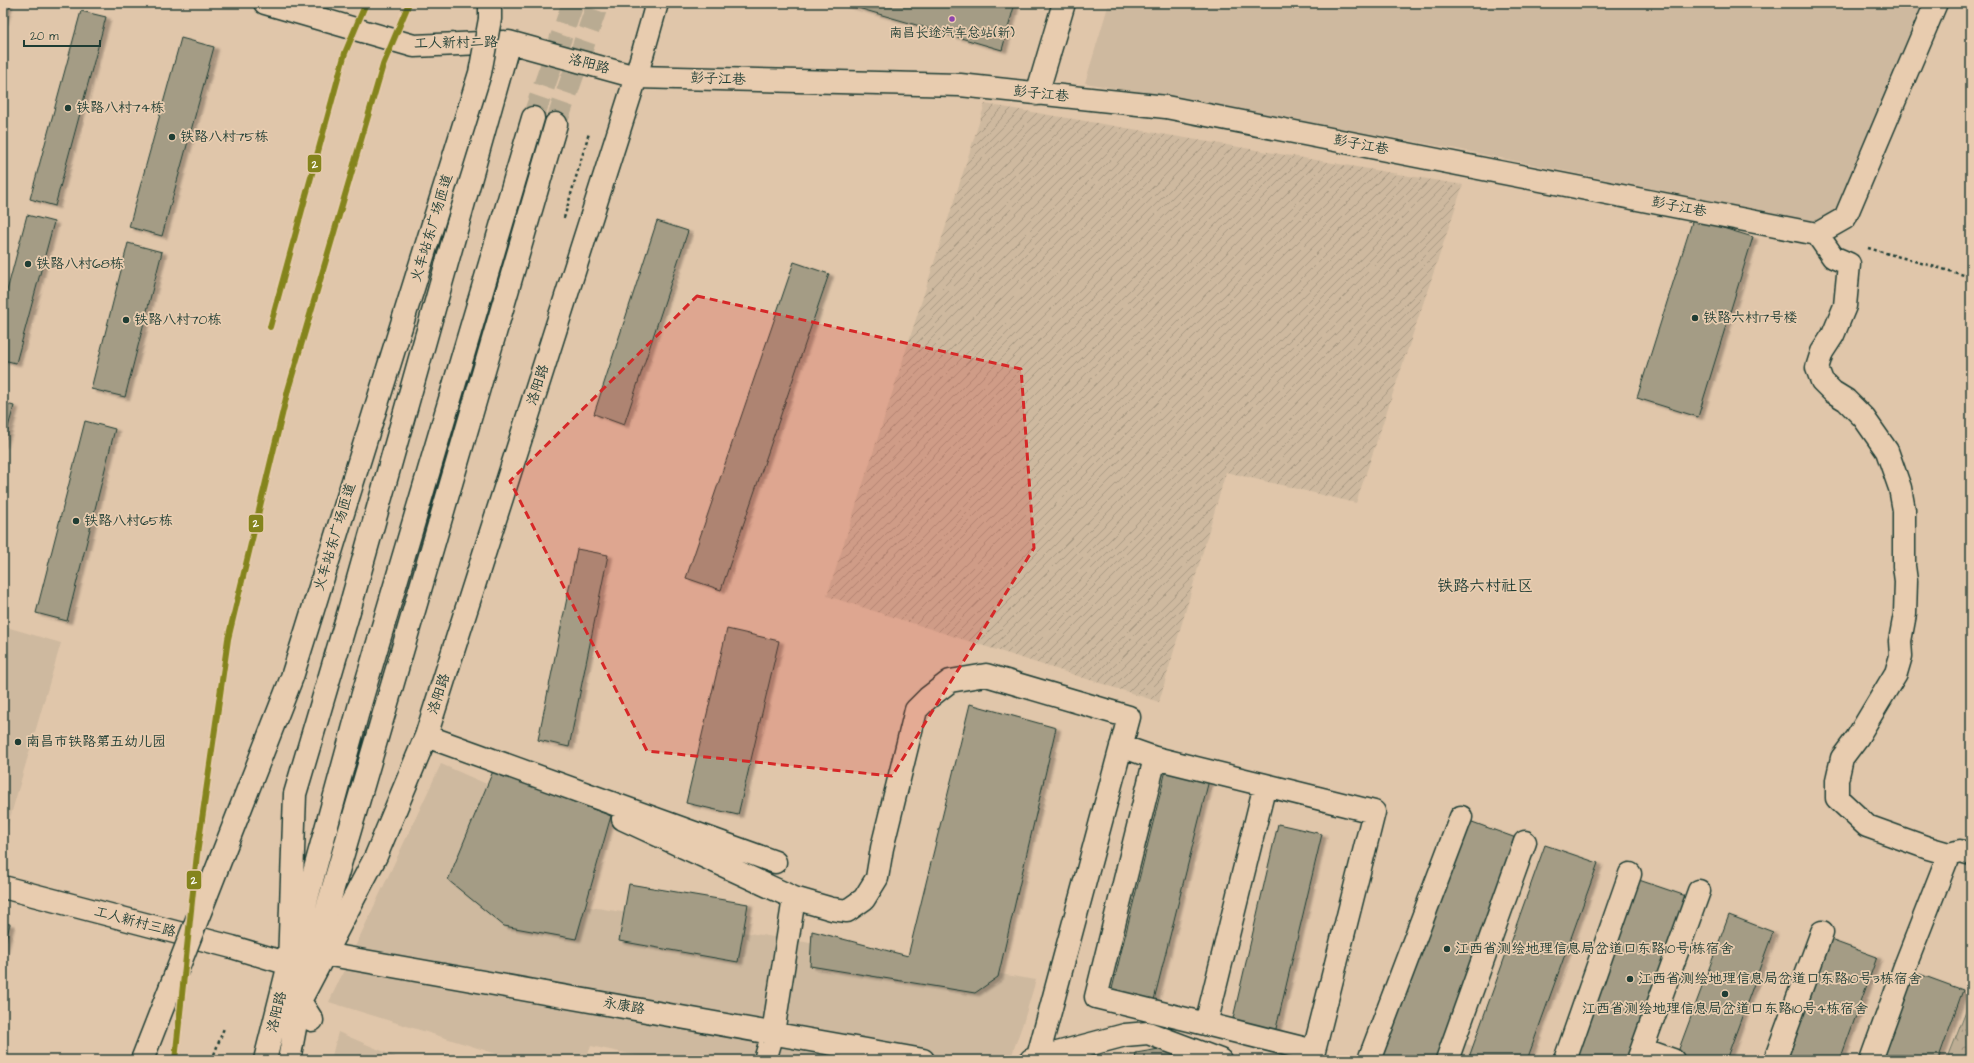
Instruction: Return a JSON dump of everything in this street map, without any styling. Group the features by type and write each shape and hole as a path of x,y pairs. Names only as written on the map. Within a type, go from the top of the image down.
{"main road":[{"name":"工人新村二路","path":"265,3 303,8 414,46 509,42"},
{"name":"火车站东广场匝道","path":"142,1060 292,677 480,73 490,19 490,3"},
{"path":"636,76 657,3"},
{"path":"1036,94 1064,3"},
{"path":"1936,3 1845,218 1817,234 1833,257 1849,264 1845,306 1833,335 1822,352 1817,368 1822,381 1833,392 1846,400 1864,418 1879,437 1887,451 1900,488 1904,510 1904,566 1906,581 1905,614 1900,641 1901,656 1896,673 1857,738 1842,758 1837,780 1837,798 1867,826 1949,854 1960,850 1971,854"},
{"name":"洛阳路","path":"289,964 295,794 350,610 509,42 636,76 426,736 376,856 300,1002"},
{"name":"彭子江巷","path":"636,76 960,85 1166,108 1817,234"},
{"name":"洛阳路","path":"265,1060 289,964 360,704 533,118"},
{"name":"洛阳路","path":"289,1060 300,1002 556,124"},
{"path":"624,819 794,898 832,910 847,912 864,899 877,878 882,848 916,710 928,698 950,681 986,675 1129,717 1035,1059"},
{"path":"426,736 775,862"},
{"path":"1121,746 1155,758 1374,812 1314,1051 1096,997 1155,758"},
{"path":"1206,1024 1265,785"},
{"path":"1369,1060 1461,817"},
{"path":"1447,1060 1526,842"},
{"path":"1871,1060 1905,966 1949,854"},
{"path":"1565,1060 1630,874"},
{"name":"工人新村三路","path":"3,887 232,947 289,964"},
{"path":"1673,1060 1640,1055 1699,891"},
{"path":"765,1060 773,1033 794,898"},
{"path":"1775,1060 1822,932"},
{"name":"永康路","path":"325,954 923,1060"},
{"path":"300,1002 312,1020"},
{"path":"1035,1059 1125,1035 1148,1033 1220,1060"}],"path":[{"path":"1863,247 1971,277"},
{"path":"212,1060 224,1028"}],"highlighted area":[{"path":"697,296 1021,369 1034,548 892,776 647,751 510,481"}],"shaded area":[{"path":"1109,3 1930,3 1831,225 1456,149 1085,83"},
{"path":"985,104 1463,185 1356,503 1226,472 1159,702 827,596"},
{"name":"南昌市铁路第五幼儿园","path":"3,626 61,643 3,842"},
{"path":"441,764 521,799 488,890 1036,980 1010,1060 657,1060 591,1046 586,1060 517,1060 329,1002"},
{"path":"338,1032 403,1060 331,1060"},
{"path":"1456,1040 1511,1060 1449,1060"}],"green space":[{"path":"1971,999 1971,1060 1947,1060"}],"building":[{"path":"3,3 8,3 3,22"},
{"name":"南昌长途汽车总站(新)","path":"841,3 1015,3 1002,50"},
{"name":"铁路八村74栋","path":"81,11 106,17 55,206 30,199"},
{"name":"铁路八村75栋","path":"181,38 214,47 162,236 129,227"},
{"name":"铁路八村68栋","path":"27,215 54,222 16,363 3,360 3,306"},
{"name":"铁路六村17号楼","path":"1693,219 1753,237 1698,417 1637,398"},
{"path":"657,221 688,231 624,425 594,414"},
{"name":"铁路八村70栋","path":"128,243 162,252 125,397 91,389"},
{"path":"794,262 829,274 721,590 686,578"},
{"path":"3,403 14,406 3,445"},
{"name":"铁路八村65栋","path":"85,421 115,429 67,621 36,613"},
{"path":"577,549 608,555 569,747 538,740"},
{"path":"727,629 779,641 738,815 686,803"},
{"path":"970,704 1056,728 998,977 975,993 810,966 812,931 908,956"},
{"path":"1167,766 1210,776 1152,1008 1110,997"},
{"path":"493,771 611,816 576,939 504,926 448,880"},
{"name":"江西省测绘地理信息局岔道口东路10号1栋宿舍","path":"1464,819 1516,838 1437,1060 1378,1060"},
{"path":"1278,824 1322,834 1274,1037 1231,1027"},
{"path":"1545,845 1598,863 1527,1060 1468,1060"},
{"name":"江西省测绘地理信息局岔道口东路10号3栋宿舍","path":"1636,879 1689,897 1631,1060 1572,1060"},
{"path":"629,884 748,904 738,962 619,941"},
{"name":"江西省测绘地理信息局岔道口东路10号4栋宿舍","path":"1729,915 1773,932 1726,1060 1684,1060 1676,1057"},
{"path":"3,923 10,924 3,951"},
{"path":"1825,938 1877,957 1840,1060 1781,1060"},
{"path":"1911,971 1963,990 1938,1060 1879,1060"},
{"path":"1168,1045 1205,1060 1135,1060 1136,1053 1159,1049"}],"tunnel":[{"path":"533,118 573,3"},
{"path":"556,124 598,3"}],"transit line":[{"name":"2","path":"270,327 345,53 366,3"},
{"name":"2","path":"175,1060 197,854 228,639 288,390 383,65 409,3"}],"place":[{"name":"南昌长途汽车总站(新)","path":"952,19"},
{"name":"铁路八村74栋","path":"68,108"},
{"name":"铁路八村75栋","path":"172,137"},
{"name":"铁路八村68栋","path":"28,264"},
{"name":"铁路六村17号楼","path":"1695,318"},
{"name":"铁路八村70栋","path":"126,320"},
{"name":"铁路八村65栋","path":"76,521"},
{"name":"南昌市铁路第五幼儿园","path":"18,742"},
{"name":"江西省测绘地理信息局岔道口东路10号1栋宿舍","path":"1447,949"},
{"name":"江西省测绘地理信息局岔道口东路10号3栋宿舍","path":"1630,979"},
{"name":"江西省测绘地理信息局岔道口东路10号4栋宿舍","path":"1725,994"}],"district":[{"name":"铁路六村社区","path":"1485,586"}]}
